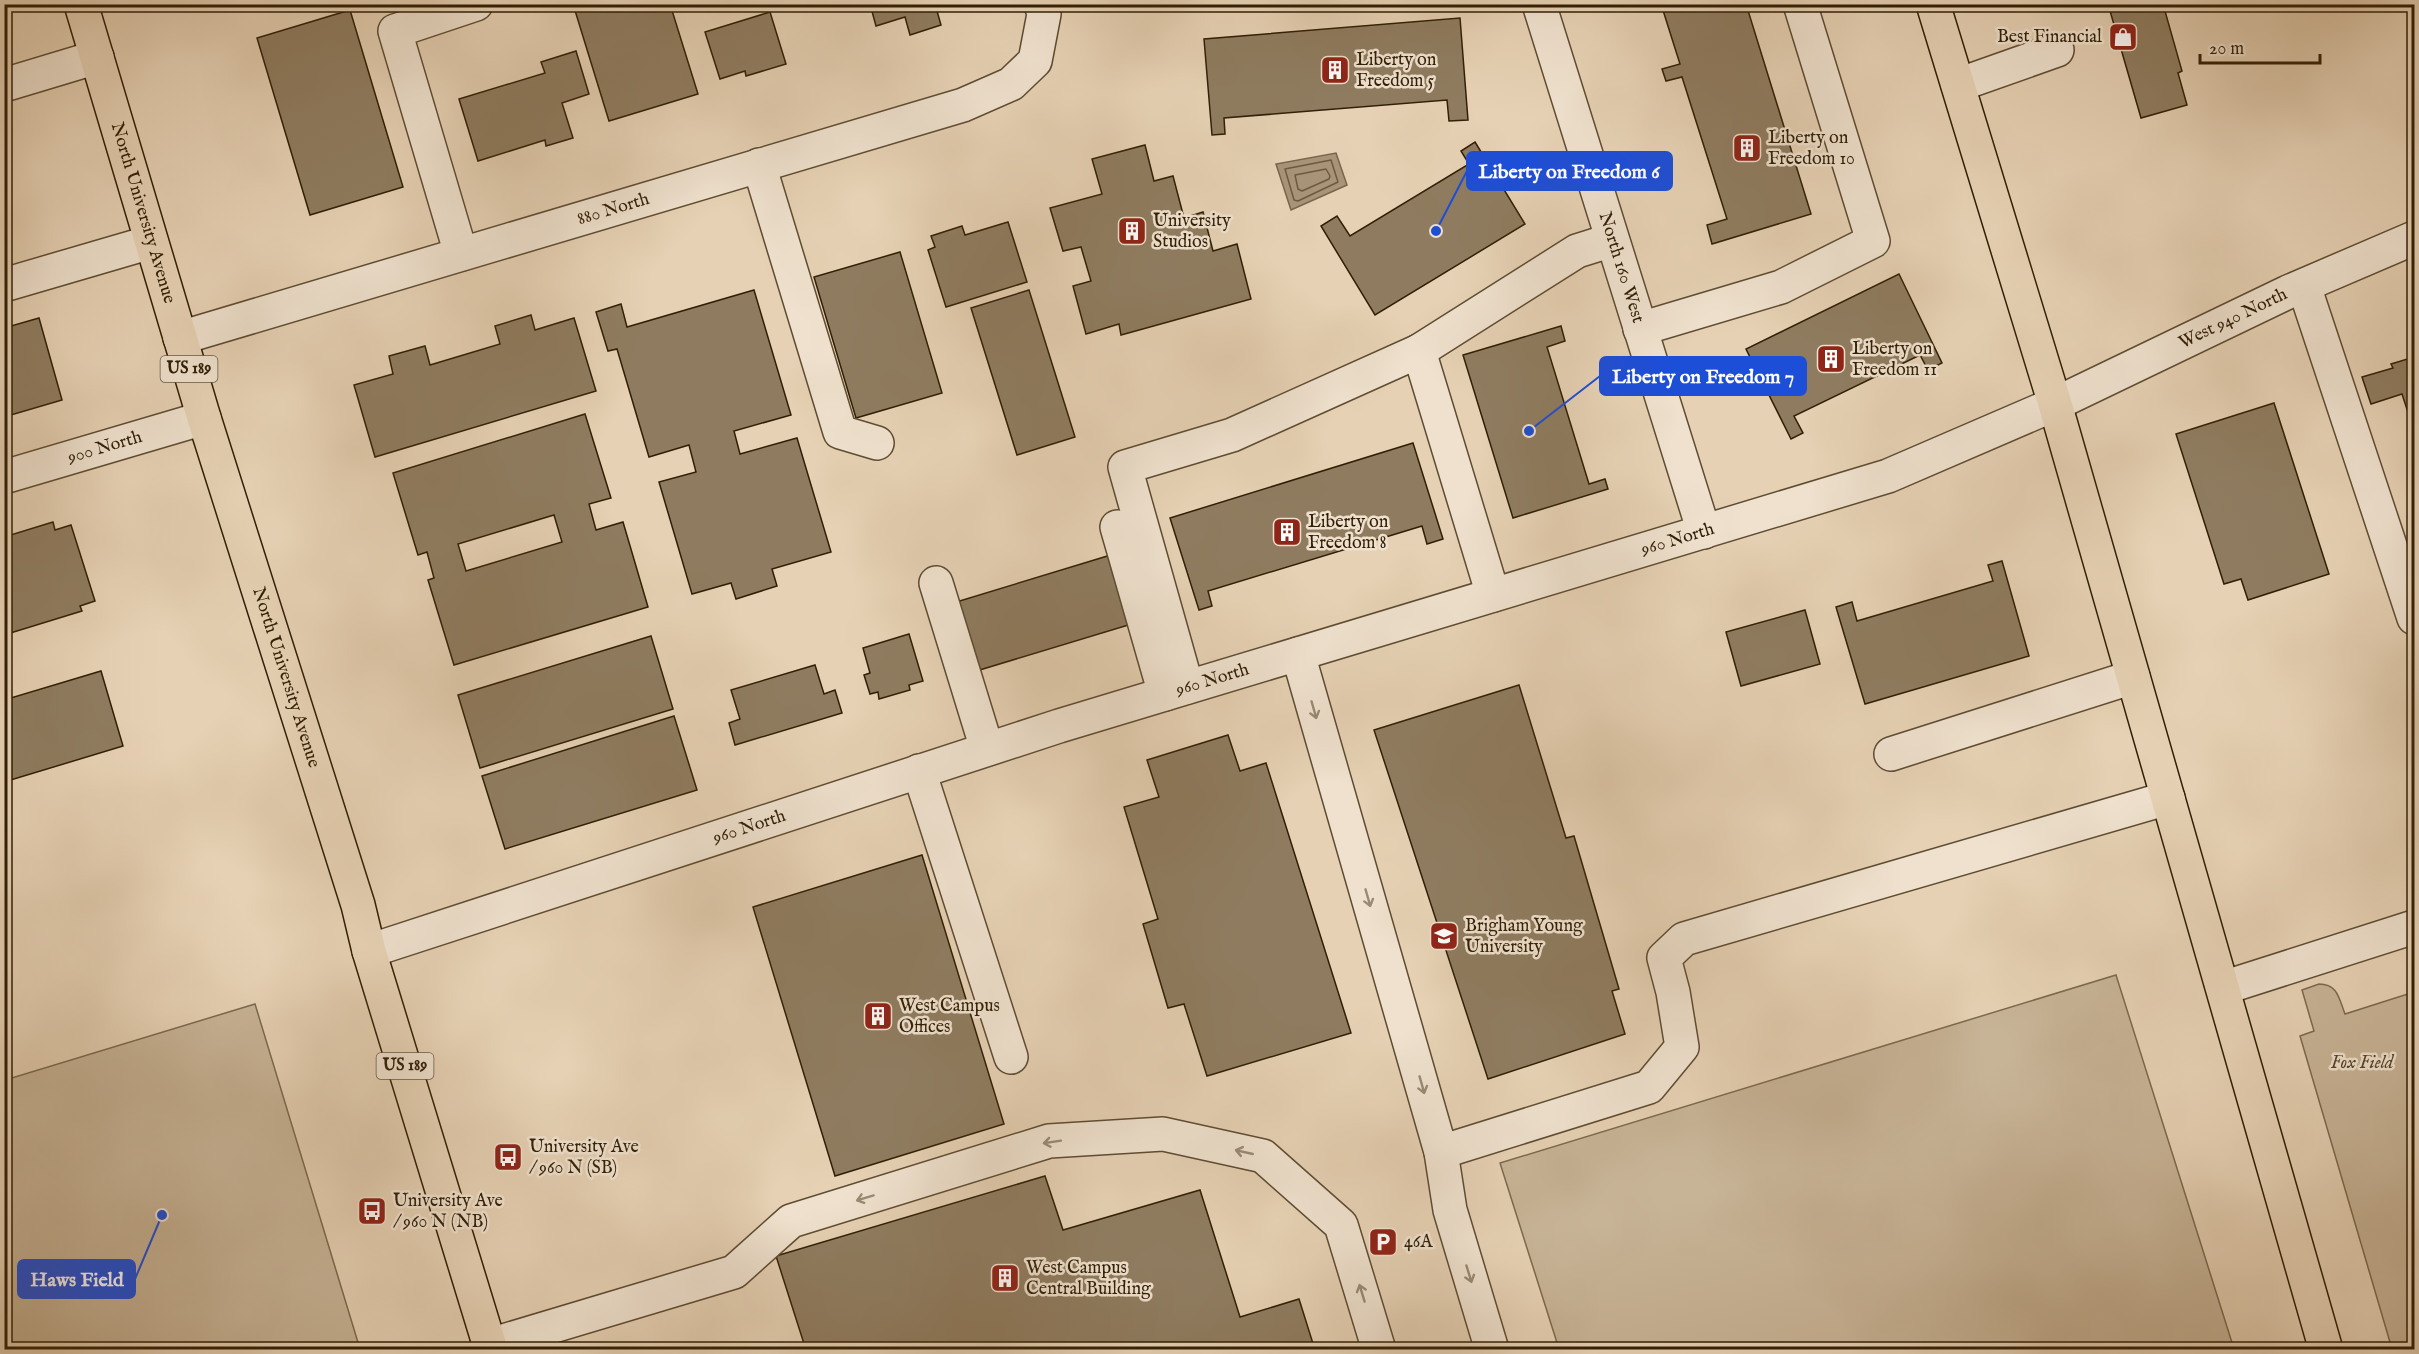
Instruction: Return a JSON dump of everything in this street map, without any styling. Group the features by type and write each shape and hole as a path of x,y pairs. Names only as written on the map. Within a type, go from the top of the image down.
{"main road":[{"name":"North University Avenue","path":"81,4 204,418 358,905 369,951 490,1347"},
{"path":"1933,4 2055,404 2326,1350"}],"street":[{"path":"461,254 395,30 476,4"},
{"name":"880 North","path":"180,338 963,105 1011,84 1035,61 1044,14 1041,4"},
{"name":"North 160 West","path":"1539,4 1704,532"},
{"path":"1640,328 1781,287 1873,241 1800,4"},
{"path":"1958,85 2057,50"},
{"path":"4,84 97,57"},
{"path":"759,165 840,432 877,443"},
{"name":"West 940 North","path":"2055,404 2304,286 2415,238"},
{"path":"1176,690 1125,467 1232,435 1419,351 1577,251 1612,240"},
{"path":"4,285 151,242"},
{"path":"2304,286 2415,618"},
{"path":"1419,351 1493,595"},
{"name":"960 North","path":"369,951 987,749 1887,477 2055,404"},
{"name":"900 North","path":"4,477 204,418"},
{"path":"1117,527 1176,690"},
{"path":"936,583 987,749"},
{"path":"1298,654 1441,1152 1450,1209 1492,1350"},
{"path":"1891,754 2133,676"},
{"path":"920,771 1011,1057"},
{"path":"1441,1152 1649,1087 1682,1047 1664,958 1684,939 2168,798"},
{"path":"2223,988 2415,927"},
{"path":"490,1347 734,1272 791,1221 1049,1141 1163,1134 1263,1156 1341,1225 1379,1350"}],"green space":[{"path":"2116,975 2234,1349 1559,1349 1500,1163"},
{"name":"Fox Field","path":"2319,984 2334,990 2345,1014 2414,992 2414,1349 2392,1349 2300,1036 2314,1031 2302,990"},
{"path":"255,1004 360,1349 5,1349 5,1080"}],"water":[{"path":"1336,153 1347,185 1291,210 1276,164"}],"building":[{"path":"573,4 670,4 698,94 609,121"},
{"path":"870,4 935,4 941,25 910,35 905,17 876,26"},
{"name":"Liberty on Freedom 10","path":"1661,4 1746,4 1811,214 1712,244 1707,225 1727,219 1682,77 1666,81 1662,69 1680,64"},
{"path":"2108,4 2163,4 2182,71 2178,73 2187,105 2141,118"},
{"path":"350,10 403,187 310,215 257,38"},
{"path":"770,12 786,64 746,76 745,71 720,79 705,32"},
{"name":"Liberty on Freedom 5","path":"1460,18 1468,120 1449,121 1447,100 1224,118 1225,134 1212,135 1204,39"},
{"path":"576,51 589,94 562,103 573,138 546,146 545,140 478,161 459,99 545,73 541,62"},
{"path":"1475,142 1525,224 1375,315 1321,226 1337,216 1350,236 1469,164 1461,151"},
{"name":"University Studios","path":"1145,145 1154,181 1173,176 1184,218 1203,212 1213,251 1237,244 1251,299 1121,335 1119,324 1086,334 1073,286 1091,281 1081,247 1063,251 1050,208 1102,194 1092,159"},
{"path":"1008,222 1027,282 946,307 928,250 935,247 931,236 962,226 965,235"},
{"path":"900,252 942,393 856,418 814,277"},
{"name":"Liberty on Freedom 11","path":"1899,274 1942,363 1928,370 1920,355 1794,416 1803,433 1791,439 1746,349"},
{"path":"754,290 791,415 734,431 740,454 797,438 831,552 772,569 777,586 736,599 731,583 692,594 659,482 696,472 689,445 649,457 617,349 608,351 596,312 621,304 627,327"},
{"path":"1029,290 1075,437 1017,455 971,308"},
{"path":"531,315 535,330 574,318 596,391 375,457 354,385 393,374 389,356 425,346 430,365 500,344 495,326"},
{"path":"39,318 62,400 4,417 4,328"},
{"path":"1561,326 1565,341 1547,347 1589,484 1605,479 1608,489 1513,518 1463,355"},
{"path":"2414,357 2414,431 2402,394 2371,404 2362,377 2393,368 2391,364"},
{"path":"2274,403 2329,574 2248,600 2241,579 2224,584 2176,434"},
{"path":"585,414 611,498 589,504 596,530 623,522 648,607 454,665 428,580 434,578 427,552 418,555 393,473","holes":["554,515 562,542 466,571 458,544"]},
{"name":"Liberty on Freedom 8","path":"1413,443 1443,539 1427,544 1422,526 1208,591 1212,606 1199,610 1170,518"},
{"path":"53,522 55,530 71,525 95,601 80,606 82,611 4,635 4,537"},
{"path":"1114,554 1135,623 973,672 953,603"},
{"path":"2002,561 2029,656 1865,704 1836,607 1852,602 1857,621 1993,581 1988,565"},
{"path":"1805,610 1820,664 1741,686 1726,632"},
{"path":"909,634 923,681 909,685 910,690 879,699 878,692 870,694 864,675 870,673 863,648"},
{"path":"651,636 673,709 480,768 458,695"},
{"path":"815,665 824,694 835,690 842,713 735,745 729,723 740,719 731,690"},
{"path":"101,671 123,746 4,782 4,700"},
{"path":"1519,685 1566,838 1574,836 1619,989 1612,991 1625,1034 1488,1079 1374,730"},
{"path":"674,716 697,790 505,849 482,776"},
{"path":"1228,735 1240,771 1266,763 1351,1033 1207,1076 1184,1004 1168,1008 1143,924 1158,919 1124,807 1159,797 1147,760"},
{"name":"West Campus Offices","path":"922,855 1004,1124 835,1176 753,907"},
{"name":"West Campus Central Building","path":"1045,1176 1063,1230 1200,1190 1240,1317 1299,1299 1315,1350 806,1350 776,1256"}],"place":[{"name":"Best Financial","path":"2123,37"},
{"name":"Liberty on Freedom 5","path":"1335,70"},
{"name":"Liberty on Freedom 10","path":"1747,148"},
{"name":"University Studios","path":"1132,231"},
{"name":"Liberty on Freedom 6","path":"1436,231"},
{"name":"Liberty on Freedom 11","path":"1831,359"},
{"name":"Liberty on Freedom 7","path":"1529,431"},
{"name":"Liberty on Freedom 8","path":"1287,532"},
{"name":"Brigham Young University","path":"1444,936"},
{"name":"West Campus Offices","path":"878,1016"},
{"name":"University Ave / 960 N (SB)","path":"508,1157"},
{"name":"University Ave / 960 N (NB)","path":"372,1211"},
{"name":"Haws Field","path":"162,1215"},
{"name":"46A","path":"1383,1242"},
{"name":"West Campus Central Building","path":"1005,1278"}]}
